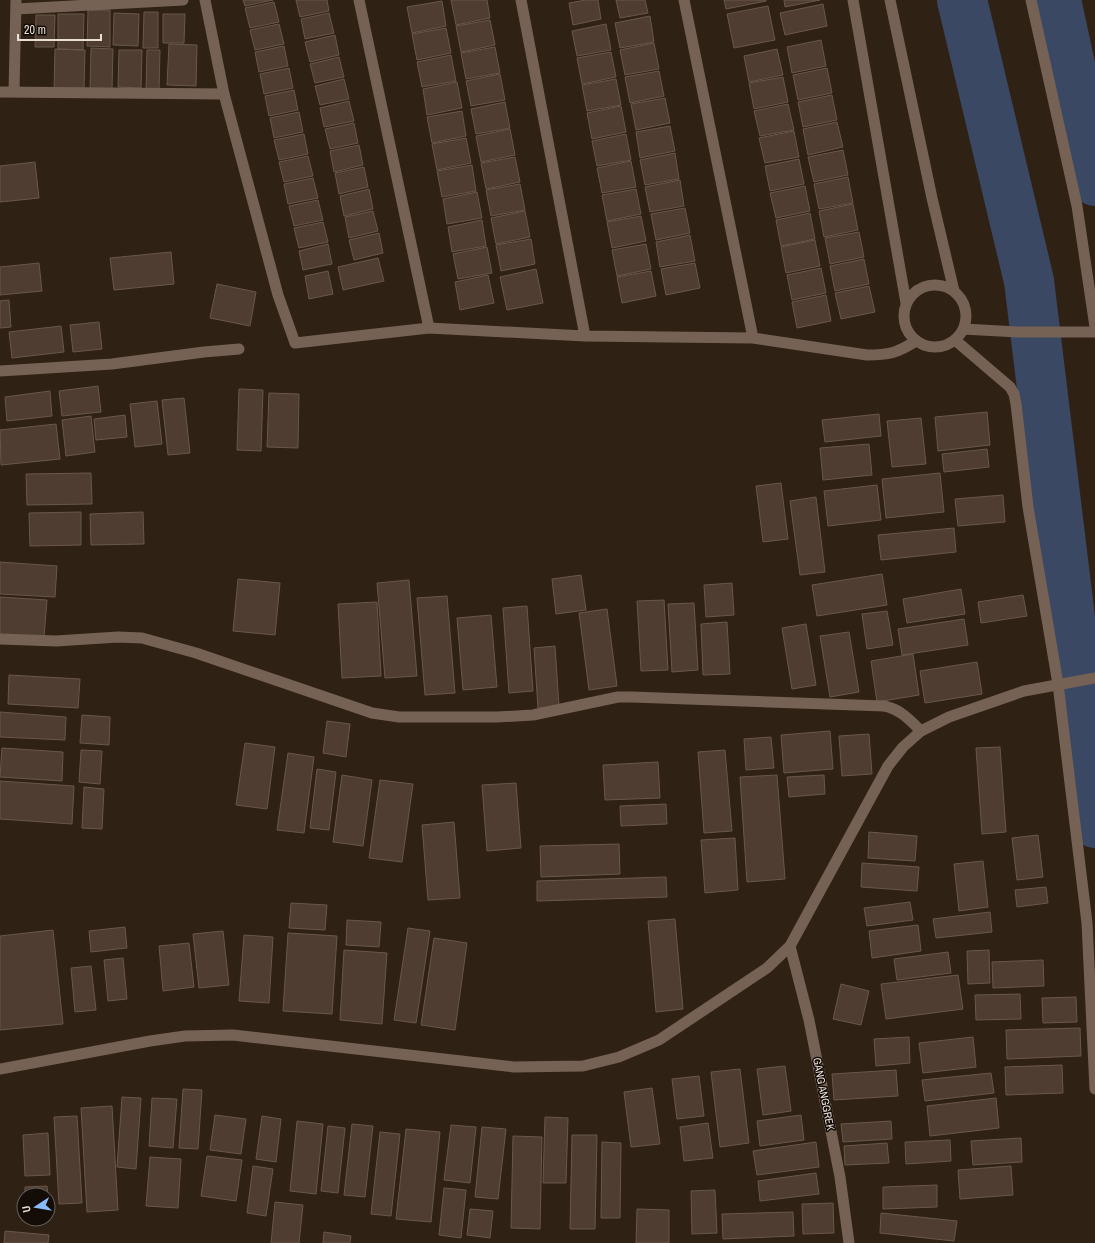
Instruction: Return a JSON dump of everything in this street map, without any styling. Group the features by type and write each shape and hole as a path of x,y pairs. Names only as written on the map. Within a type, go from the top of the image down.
{"street":[{"path":"14,92 16,4 183,0"},
{"path":"205,0 224,94 278,295 295,343 428,328 585,336 753,338 867,355 884,355 892,353 899,351 916,341"},
{"path":"359,0 428,328"},
{"path":"521,0 585,336"},
{"path":"684,0 753,338"},
{"path":"853,0 906,304"},
{"path":"890,0 933,205 954,292"},
{"path":"1031,0 1077,206 1095,327"},
{"path":"0,92 224,94"},
{"path":"936,285 945,287 954,292 961,299 965,308 966,319 963,329 955,340 946,346 936,348 925,346 916,341 909,334 904,324 906,304 911,296 918,290 927,286 936,285"},
{"path":"963,329 1018,332 1095,332"},
{"path":"955,340 1010,387 1014,394 1016,404 1028,507 1058,684 1087,923 1095,1089"},
{"path":"0,371 112,364 238,349"},
{"path":"0,639 56,642 118,637 142,638 196,653 372,713 399,717 496,717 533,714 618,697 632,697 884,706 893,708 900,712 921,731"},
{"path":"0,1069 150,1041 185,1036 233,1035 514,1067 584,1066 619,1057 659,1040 767,968 790,946 888,766 903,746 921,731 949,718 1024,691 1095,678"},
{"name":"GANG ANGGREK","path":"790,946 809,1020 840,1177 849,1243"}],"building":[{"path":"243,0 273,0 245,6"},
{"path":"296,0 327,0 329,11 300,17"},
{"path":"451,0 487,0 490,18 456,25"},
{"path":"586,0 598,0 601,19 573,25 569,3"},
{"path":"616,0 645,0 648,13 620,18"},
{"path":"724,0 766,0 766,1 726,9"},
{"path":"784,0 820,0 785,7"},
{"path":"442,1 446,26 412,33 407,7"},
{"path":"274,2 279,22 250,28 245,8"},
{"path":"823,4 827,26 785,35 780,13"},
{"path":"768,6 775,40 734,48 727,14"},
{"path":"88,10 110,10 110,47 87,46"},
{"path":"144,12 158,12 158,48 143,48"},
{"path":"114,13 139,14 138,46 113,45"},
{"path":"329,13 334,33 305,39 301,19"},
{"path":"58,14 84,14 83,50 58,49"},
{"path":"163,14 185,14 184,43 163,43"},
{"path":"36,15 55,15 54,47 35,47"},
{"path":"650,16 654,42 620,48 615,23"},
{"path":"490,20 495,45 461,52 456,26"},
{"path":"279,24 284,44 255,50 250,30"},
{"path":"606,24 611,50 577,56 572,31"},
{"path":"446,28 451,53 417,60 412,34"},
{"path":"335,35 339,55 310,62 305,42"},
{"path":"821,40 826,66 792,73 787,47"},
{"path":"654,43 659,69 625,75 620,50"},
{"path":"169,44 197,45 196,86 167,85"},
{"path":"284,46 288,66 259,72 255,52"},
{"path":"495,47 500,73 466,79 461,53"},
{"path":"91,48 113,49 112,89 90,89"},
{"path":"55,49 85,50 84,90 54,90"},
{"path":"777,49 783,75 749,82 744,56"},
{"path":"119,50 142,50 141,88 118,87"},
{"path":"147,50 160,50 159,90 146,89"},
{"path":"611,52 616,77 582,84 577,58"},
{"path":"451,55 456,81 422,87 417,62"},
{"path":"339,57 344,77 315,83 310,64"},
{"path":"289,68 293,88 264,94 260,74"},
{"path":"827,68 832,93 798,100 793,75"},
{"path":"659,71 664,96 630,103 625,77"},
{"path":"500,74 505,100 471,106 466,81"},
{"path":"783,77 788,102 754,109 749,83"},
{"path":"344,79 349,99 320,105 315,86"},
{"path":"616,79 621,105 587,111 582,85"},
{"path":"457,82 462,108 427,115 423,89"},
{"path":"294,90 298,110 269,116 265,96"},
{"path":"832,95 837,120 803,127 798,102"},
{"path":"665,98 670,123 636,130 631,104"},
{"path":"349,101 354,121 324,127 320,108"},
{"path":"505,102 510,128 476,134 471,109"},
{"path":"788,104 794,130 760,136 754,111"},
{"path":"621,106 626,132 592,139 587,113"},
{"path":"462,111 466,136 432,143 427,117"},
{"path":"299,112 303,132 274,138 270,118"},
{"path":"837,122 843,147 808,155 803,129"},
{"path":"354,123 358,143 330,149 325,129"},
{"path":"670,126 675,151 640,158 636,132"},
{"path":"510,129 515,155 481,162 476,136"},
{"path":"794,131 799,157 765,163 759,138"},
{"path":"304,134 308,154 279,160 274,140"},
{"path":"626,134 631,160 597,166 592,141"},
{"path":"466,138 471,163 437,170 432,144"},
{"path":"359,145 363,165 334,172 330,151"},
{"path":"843,150 848,175 814,182 808,157"},
{"path":"675,153 679,179 645,185 640,160"},
{"path":"308,156 313,176 284,182 279,162"},
{"path":"515,157 520,182 486,189 481,163"},
{"path":"799,159 804,184 770,191 765,166"},
{"path":"631,161 636,187 602,193 597,168"},
{"path":"35,162 39,198 0,202 0,166"},
{"path":"472,165 476,191 442,197 437,171"},
{"path":"364,167 368,187 339,194 335,173"},
{"path":"848,177 853,203 819,209 814,184"},
{"path":"313,178 318,198 288,204 284,184"},
{"path":"680,180 684,206 650,212 645,187"},
{"path":"520,184 525,210 491,216 486,190"},
{"path":"805,186 810,211 776,218 770,193"},
{"path":"369,189 373,209 344,216 340,196"},
{"path":"636,189 641,214 607,221 602,195"},
{"path":"477,192 482,218 447,224 443,199"},
{"path":"318,200 323,220 294,226 289,206"},
{"path":"853,204 858,230 824,237 819,211"},
{"path":"685,208 690,233 656,240 651,214"},
{"path":"373,211 378,231 349,238 345,217"},
{"path":"525,211 530,237 496,244 491,218"},
{"path":"810,213 815,239 781,246 776,220"},
{"path":"641,216 646,241 612,248 607,222"},
{"path":"482,220 486,246 452,252 448,227"},
{"path":"323,222 328,242 299,248 294,228"},
{"path":"859,232 864,257 830,264 825,238"},
{"path":"379,233 383,253 354,260 349,240"},
{"path":"690,235 695,261 660,267 656,242"},
{"path":"531,239 535,264 501,271 496,245"},
{"path":"815,240 820,266 786,273 781,247"},
{"path":"328,244 332,264 303,270 299,251"},
{"path":"646,244 651,269 617,276 612,250"},
{"path":"487,247 492,273 458,279 453,254"},
{"path":"171,252 174,284 114,290 110,258"},
{"path":"378,258 384,281 343,290 338,267"},
{"path":"864,259 869,284 835,291 830,266"},
{"path":"39,263 42,291 0,295 0,267"},
{"path":"695,263 700,288 666,295 661,269"},
{"path":"821,268 826,293 792,300 787,275"},
{"path":"536,269 543,303 507,310 500,277"},
{"path":"328,271 333,294 309,299 305,276"},
{"path":"651,271 656,296 622,303 617,277"},
{"path":"488,275 494,303 460,310 455,282"},
{"path":"217,284 256,292 250,326 210,318"},
{"path":"869,286 875,312 841,319 835,293"},
{"path":"826,295 831,321 797,328 792,302"},
{"path":"9,300 11,327 0,328 0,301"},
{"path":"99,322 102,349 73,352 70,325"},
{"path":"61,326 64,352 12,358 9,332"},
{"path":"98,386 101,412 62,416 59,391"},
{"path":"239,389 263,390 261,451 237,450"},
{"path":"50,391 52,416 7,421 5,397"},
{"path":"269,393 299,394 298,448 267,447"},
{"path":"184,398 190,453 168,455 162,400"},
{"path":"157,401 162,444 135,447 130,404"},
{"path":"987,412 990,445 938,451 935,417"},
{"path":"879,414 881,436 825,442 822,420"},
{"path":"125,415 127,437 96,440 94,419"},
{"path":"91,416 95,452 66,456 62,420"},
{"path":"921,418 926,464 892,467 887,421"},
{"path":"56,424 60,459 1,465 0,430"},
{"path":"869,444 872,475 823,480 820,448"},
{"path":"987,449 989,467 944,472 942,454"},
{"path":"91,473 92,504 27,505 26,474"},
{"path":"940,473 944,512 886,518 882,479"},
{"path":"781,483 788,539 763,542 756,486"},
{"path":"877,485 881,520 828,526 824,491"},
{"path":"1003,495 1005,522 958,526 955,499"},
{"path":"816,497 825,572 800,575 790,501"},
{"path":"81,512 81,545 30,546 29,513"},
{"path":"143,512 144,544 91,545 90,514"},
{"path":"954,528 956,552 881,560 878,535"},
{"path":"0,562 57,566 55,597 0,594"},
{"path":"882,574 887,605 817,616 812,585"},
{"path":"581,575 586,610 556,614 552,579"},
{"path":"238,579 280,583 275,635 233,631"},
{"path":"409,580 417,676 385,678 377,583"},
{"path":"732,583 734,615 706,617 704,585"},
{"path":"961,589 965,614 907,623 903,599"},
{"path":"1023,595 1027,616 981,623 978,602"},
{"path":"447,596 455,693 425,695 417,598"},
{"path":"0,597 47,600 44,637 0,635"},
{"path":"664,600 668,670 641,671 637,601"},
{"path":"377,602 381,676 342,678 338,604"},
{"path":"694,603 698,670 672,672 668,604"},
{"path":"527,606 533,691 509,693 503,608"},
{"path":"607,609 617,686 589,690 579,613"},
{"path":"887,611 893,645 867,649 862,614"},
{"path":"491,615 497,687 463,690 457,618"},
{"path":"964,619 968,645 902,655 898,629"},
{"path":"727,622 730,674 703,675 701,624"},
{"path":"806,624 816,685 792,689 782,628"},
{"path":"849,632 859,692 830,697 820,636"},
{"path":"555,646 559,706 538,708 534,648"},
{"path":"913,654 919,695 877,702 871,661"},
{"path":"977,662 982,694 925,703 920,671"},
{"path":"9,675 80,679 78,708 8,704"},
{"path":"0,712 66,717 65,740 0,737"},
{"path":"82,715 110,717 109,745 80,743"},
{"path":"327,721 350,724 346,757 323,753"},
{"path":"830,731 833,769 784,773 781,735"},
{"path":"869,734 872,774 842,776 839,736"},
{"path":"771,737 774,768 746,770 744,739"},
{"path":"245,743 275,747 267,809 236,805"},
{"path":"1000,747 1006,832 982,834 976,748"},
{"path":"2,748 63,752 62,781 0,777"},
{"path":"81,750 102,751 100,784 79,782"},
{"path":"725,750 732,831 704,833 698,752"},
{"path":"288,753 314,757 304,833 277,830"},
{"path":"658,762 660,798 605,800 603,765"},
{"path":"317,769 336,772 329,830 310,828"},
{"path":"342,775 372,780 363,846 333,842"},
{"path":"777,775 785,879 747,882 740,777"},
{"path":"824,775 825,794 789,797 787,777"},
{"path":"380,780 413,784 402,862 369,858"},
{"path":"0,781 74,786 72,824 0,819"},
{"path":"516,783 521,848 487,851 482,785"},
{"path":"84,787 104,789 102,829 82,828"},
{"path":"666,804 667,824 621,826 620,806"},
{"path":"454,822 460,898 428,900 422,825"},
{"path":"869,832 917,836 915,861 868,858"},
{"path":"1038,835 1043,877 1017,880 1012,838"},
{"path":"735,838 738,890 705,893 701,840"},
{"path":"619,844 620,874 541,877 540,846"},
{"path":"983,861 988,907 959,911 954,864"},
{"path":"862,863 919,867 917,891 861,887"},
{"path":"666,877 667,897 537,901 537,881"},
{"path":"1046,887 1048,903 1017,907 1015,890"},
{"path":"910,902 913,920 867,926 864,908"},
{"path":"291,903 327,905 325,930 289,928"},
{"path":"990,912 992,932 936,938 933,919"},
{"path":"675,919 683,1009 656,1012 648,921"},
{"path":"347,920 381,922 379,947 346,945"},
{"path":"918,925 921,951 872,958 869,931"},
{"path":"125,927 127,948 91,952 89,931"},
{"path":"408,928 430,931 416,1023 394,1020"},
{"path":"53,930 63,1024 0,1030 0,936"},
{"path":"223,931 229,985 199,988 193,934"},
{"path":"288,933 337,936 332,1014 283,1011"},
{"path":"244,935 273,937 269,1003 239,1001"},
{"path":"434,938 467,943 455,1030 421,1025"},
{"path":"189,943 194,987 163,991 159,946"},
{"path":"344,950 387,953 382,1024 340,1020"},
{"path":"989,950 990,983 968,984 967,951"},
{"path":"948,952 951,973 897,980 894,959"},
{"path":"123,958 127,999 108,1001 104,960"},
{"path":"1043,960 1044,986 993,988 992,962"},
{"path":"91,966 96,1010 75,1012 71,968"},
{"path":"958,975 963,1009 886,1019 881,984"},
{"path":"841,984 869,991 861,1025 833,1019"},
{"path":"1020,994 1021,1019 976,1020 975,995"},
{"path":"1076,997 1077,1022 1043,1023 1042,998"},
{"path":"1080,1028 1081,1056 1007,1059 1006,1030"},
{"path":"909,1037 910,1063 876,1066 874,1039"},
{"path":"973,1037 976,1067 923,1073 919,1043"},
{"path":"1062,1065 1063,1093 1006,1095 1005,1067"},
{"path":"785,1066 791,1111 763,1115 757,1069"},
{"path":"740,1069 749,1143 720,1147 711,1072"},
{"path":"896,1070 898,1096 834,1100 832,1074"},
{"path":"991,1073 994,1093 925,1101 922,1080"},
{"path":"699,1076 704,1116 677,1119 672,1079"},
{"path":"652,1088 660,1144 631,1147 624,1092"},
{"path":"183,1089 202,1090 198,1149 179,1148"},
{"path":"122,1097 141,1098 136,1169 117,1167"},
{"path":"152,1098 177,1099 173,1148 149,1146"},
{"path":"996,1098 999,1128 930,1136 927,1106"},
{"path":"112,1106 118,1210 87,1212 81,1108"},
{"path":"215,1115 246,1119 241,1154 210,1150"},
{"path":"801,1115 804,1140 760,1146 757,1121"},
{"path":"77,1116 82,1203 59,1204 54,1117"},
{"path":"262,1116 281,1119 276,1162 256,1159"},
{"path":"545,1117 568,1118 566,1183 543,1183"},
{"path":"297,1121 323,1124 316,1194 290,1191"},
{"path":"891,1121 892,1139 843,1142 841,1124"},
{"path":"708,1123 713,1158 684,1161 680,1127"},
{"path":"352,1124 373,1126 365,1197 344,1195"},
{"path":"451,1125 476,1127 470,1183 444,1180"},
{"path":"328,1126 345,1128 338,1193 321,1191"},
{"path":"482,1127 506,1129 498,1199 475,1197"},
{"path":"406,1129 440,1132 431,1222 396,1219"},
{"path":"380,1132 400,1134 391,1216 371,1214"},
{"path":"48,1133 50,1175 25,1176 23,1135"},
{"path":"572,1135 597,1135 595,1229 570,1229"},
{"path":"513,1136 542,1137 540,1229 511,1228"},
{"path":"1021,1138 1022,1162 973,1165 971,1141"},
{"path":"950,1140 951,1161 906,1164 905,1142"},
{"path":"602,1142 621,1143 620,1218 601,1218"},
{"path":"816,1142 819,1167 757,1175 753,1151"},
{"path":"887,1143 889,1163 845,1165 844,1146"},
{"path":"207,1156 242,1160 236,1201 201,1196"},
{"path":"150,1157 181,1159 178,1208 146,1206"},
{"path":"253,1166 273,1169 266,1216 247,1213"},
{"path":"1011,1166 1013,1195 960,1199 958,1170"},
{"path":"816,1173 819,1194 760,1201 758,1181"},
{"path":"937,1185 937,1207 883,1209 883,1187"},
{"path":"47,1186 47,1187 25,1187"},
{"path":"444,1188 466,1190 461,1238 439,1235"},
{"path":"715,1190 717,1233 692,1234 691,1191"},
{"path":"275,1202 303,1205 299,1243 271,1243"},
{"path":"833,1203 834,1233 803,1234 802,1204"},
{"path":"470,1209 493,1211 490,1238 467,1235"},
{"path":"637,1209 669,1210 669,1243 636,1243"},
{"path":"793,1212 794,1236 723,1239 722,1214"},
{"path":"881,1213 957,1221 954,1241 880,1233"},
{"path":"5,1231 49,1235 48,1243 4,1243"},
{"path":"324,1232 351,1236 350,1243 323,1243"}],"waterway":[{"path":"962,0 1029,281 1095,823"},
{"path":"1056,0 1095,181"}]}
